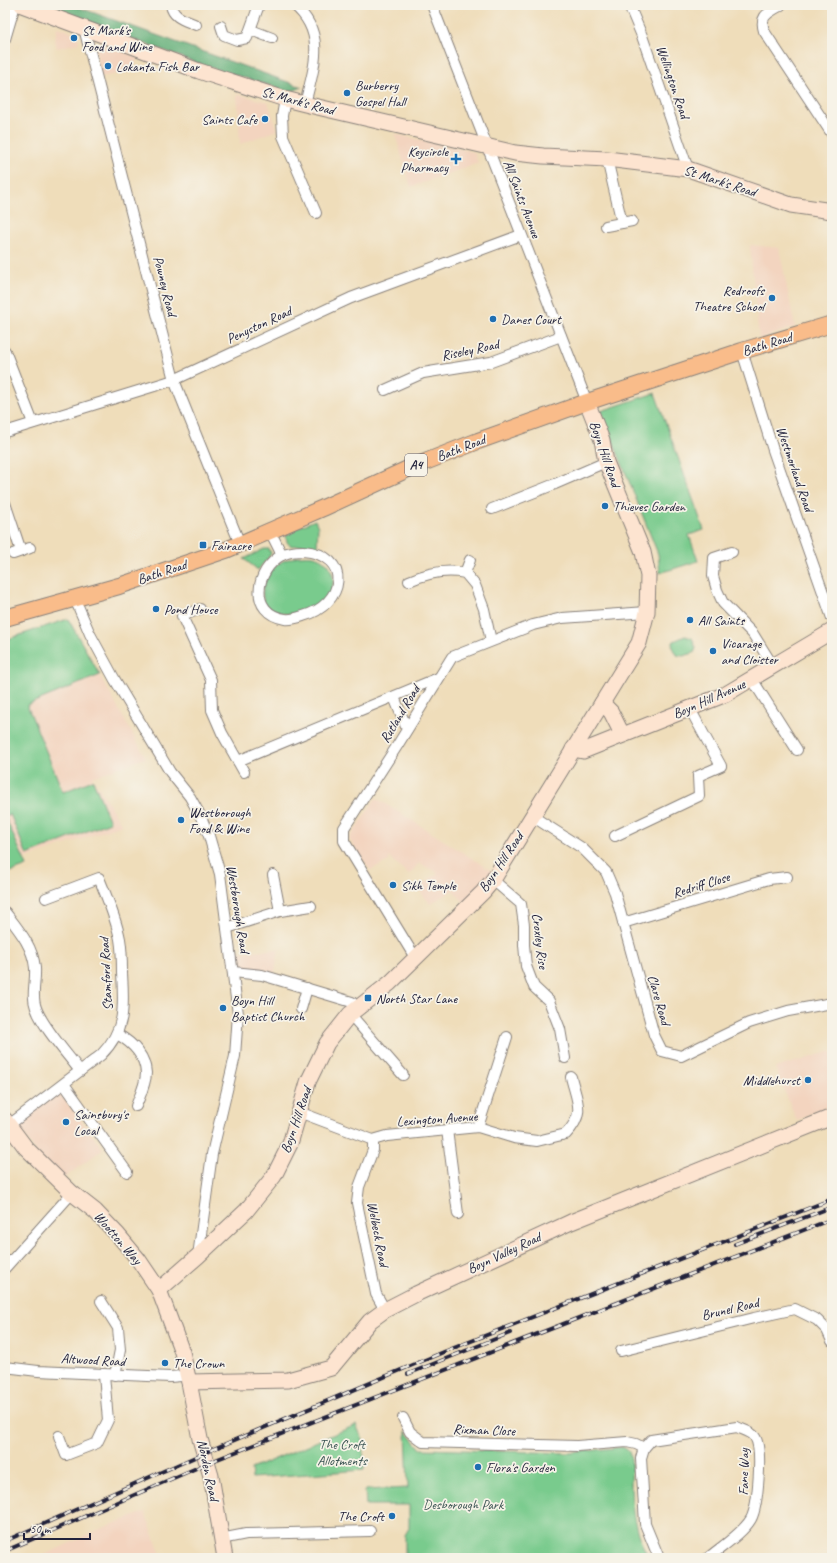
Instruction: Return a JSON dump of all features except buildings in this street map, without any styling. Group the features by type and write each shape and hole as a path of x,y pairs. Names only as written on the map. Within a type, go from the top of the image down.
{"main road":[{"name":"Bath Road","path":"5,618 75,599 169,570 240,544 410,468 478,441 587,402 742,351 832,324"}],"street":[{"path":"5,39 15,5"},
{"name":"St Mark's Road","path":"22,5 200,70 285,99 515,153 607,159 688,169 791,205 832,211"},
{"path":"171,5 176,17 196,24"},
{"path":"220,26 224,35 237,40 247,38 259,5"},
{"path":"294,5 304,14 314,34 316,55 306,104"},
{"name":"All Saints Avenue","path":"432,5 587,402"},
{"name":"Wellington Road","path":"629,5 642,36 688,169"},
{"path":"781,5 763,17 761,23 764,31 832,134"},
{"name":"Powney Road","path":"84,28 174,380 240,544"},
{"path":"251,30 272,38"},
{"path":"285,99 282,116 283,136 316,213"},
{"path":"607,159 622,223"},
{"path":"606,226 632,221"},
{"name":"Penyston Road","path":"5,432 174,380 351,298 521,234"},
{"name":"Riseley Road","path":"385,390 423,373 491,362 561,336"},
{"name":"Westmorland Road","path":"742,351 774,450 832,618"},
{"path":"5,352 33,423"},
{"name":"Boyn Hill Road","path":"159,1290 246,1211 274,1176 290,1144 308,1082 327,1043 351,1008 390,983 483,892 493,880 638,643 647,612 648,576 643,552 606,462 602,440 587,402"},
{"path":"492,509 606,462"},
{"path":"5,503 21,551"},
{"path":"270,531 282,555"},
{"path":"303,551 325,556 335,567 337,574 337,584 332,599 317,611 297,618 286,619 276,617 264,606 259,592 260,582 268,567 282,555 303,551"},
{"path":"732,552 714,558 716,590 723,603 753,634 773,666"},
{"path":"466,573 470,560"},
{"path":"409,581 423,575 452,570 466,573 476,585 492,641"},
{"name":"Westborough Road","path":"75,599 90,634 119,686 170,772 182,786 200,815 209,836 220,874 238,1014 235,1056 212,1154 198,1256"},
{"path":"200,609 182,616 211,680 212,710 222,733 244,772"},
{"name":"Rutland Road","path":"416,959 344,841 344,828 371,788 438,678 452,657 533,625 562,618 647,612"},
{"name":"Boyn Hill Avenue","path":"573,749 584,750 726,694 832,631"},
{"path":"238,761 438,678"},
{"path":"752,679 797,750"},
{"path":"394,697 407,729"},
{"path":"602,703 611,712 622,734"},
{"path":"615,836 699,796 698,776 721,766 690,709"},
{"name":"Clare Road","path":"532,816 582,848 606,872 615,893 654,1035 662,1051 681,1056 749,1024 788,1011 832,1003"},
{"path":"273,875 280,911"},
{"name":"Redriff Close","path":"623,923 769,879 787,877"},
{"name":"Stamford Road","path":"7,1122 64,1084 101,1056 117,1034 122,1019 124,1003 120,940 115,920 100,878 46,898"},
{"name":"Croxley Rise","path":"493,880 521,904 524,925 526,966 534,987 548,1001 560,1029 566,1058"},
{"path":"227,928 280,911 311,906"},
{"path":"5,912 25,938 31,952 35,969 33,997 39,1016 80,1071"},
{"path":"233,972 262,975 307,988 351,1008 403,1075"},
{"path":"301,1010 307,988"},
{"path":"117,1034 125,1039 138,1052 144,1063 146,1074 136,1106"},
{"path":"478,1127 507,1037"},
{"name":"Lexington Avenue","path":"373,1140 387,1136 478,1127 514,1138 537,1141 566,1134 578,1118 579,1108 571,1077"},
{"path":"64,1084 127,1172"},
{"path":"299,1112 373,1140"},
{"name":"Boyn Valley Road","path":"185,1379 288,1380 331,1368 370,1321 385,1310 571,1222 832,1116"},
{"name":"Wootton Way","path":"7,1122 26,1148 72,1193 94,1211 118,1235 138,1259 159,1290 182,1352 185,1379"},
{"path":"447,1130 458,1214"},
{"name":"Welbeck Road","path":"373,1140 373,1150 359,1187 357,1203 376,1294 385,1310"},
{"path":"5,1268 72,1193"},
{"path":"59,1436 66,1455 97,1443 108,1420 110,1375 120,1350 118,1328 101,1301"},
{"name":"Brunel Road","path":"621,1351 795,1309 817,1320 828,1330 832,1341"},
{"name":"Altwood Road","path":"5,1367 38,1371 185,1379"},
{"name":"Norden Road","path":"185,1379 211,1476 224,1558"},
{"name":"Rixman Close","path":"402,1418 410,1432 423,1442 577,1446 628,1442 644,1448"},
{"name":"Fane Way","path":"644,1448 651,1440 726,1428 737,1427 749,1432 755,1437 759,1449 757,1500 751,1519 737,1534 708,1558"},
{"path":"644,1448 641,1458 645,1524 659,1558"},
{"path":"221,1539 246,1534 370,1531"}],"shaded area":[{"path":"57,27 77,34 79,43 57,48 55,40"},
{"path":"99,43 138,57 132,71 101,77 95,45"},
{"path":"237,94 268,102 277,130 240,144"},
{"path":"395,134 474,152 478,163 411,187"},
{"name":"Redroofs Theatre School","path":"750,245 779,248 795,327 759,339"},
{"path":"68,619 146,758 92,777 122,825 24,859 5,817 5,640"},
{"path":"376,798 495,873 466,905 453,890 430,904 418,888 438,873 419,863 409,875 389,857 389,861 370,870 349,839"},
{"path":"279,949 274,976 242,969 238,952"},
{"name":"Middlehurst","path":"832,1051 832,1104 797,1121 775,1068"},
{"path":"53,1096 62,1096 103,1149 64,1178 37,1154 19,1127 21,1121"},
{"path":"145,1512 162,1558 38,1558 100,1529"}],"green space":[{"path":"48,5 72,5 302,87 291,92 199,64 54,9"},
{"path":"655,393 704,530 689,535 698,561 660,573 658,554 601,411"},
{"path":"315,520 318,527 317,547 308,545 293,546 288,544 286,536 294,529"},
{"path":"264,549 269,549 271,553 258,570 244,559"},
{"path":"297,556 313,556 324,561 331,570 333,576 332,588 330,594 322,603 309,610 288,614 282,613 266,605 263,599 264,587 273,568 285,560"},
{"path":"68,619 100,675 27,705 63,792 93,780 110,822 27,855 10,814 5,817 5,640"},
{"path":"685,636 692,638 696,648 694,653 683,656 677,655 672,645 674,641"},
{"path":"5,817 27,866 5,874"},
{"name":"The Croft Allotments","path":"356,1425 363,1440 364,1470 252,1478 251,1469"},
{"name":"Desborough Park","path":"406,1431 421,1449 570,1453 622,1447 625,1448 629,1452 632,1466 631,1495 635,1524 641,1541 650,1558 405,1558 405,1535 409,1528 409,1505 366,1505 365,1490 408,1488"}],"railway":[{"path":"5,1541 211,1450 446,1351 832,1199"},
{"path":"735,1244 832,1207"},
{"path":"5,1551 215,1460 832,1219"},
{"path":"408,1374 510,1333"}],"place":[{"name":"St Mark's Food and Wine","path":"74,38"},
{"name":"Lokanta Fish Bar","path":"108,66"},
{"name":"Burberry Gospel Hall","path":"347,93"},
{"name":"Saints Cafe","path":"265,119"},
{"name":"Keycircle Pharmacy","path":"456,159"},
{"name":"Redroofs Theatre School","path":"772,298"},
{"name":"Danes Court","path":"493,319"},
{"name":"Thieves Garden","path":"605,506"},
{"name":"Fairacre","path":"203,545"},
{"name":"Pond House","path":"156,609"},
{"name":"All Saints","path":"690,620"},
{"name":"Vicarage and Cloister","path":"713,651"},
{"name":"Westborough Food & Wine","path":"181,820"},
{"name":"Sikh Temple","path":"393,885"},
{"name":"North Star Lane","path":"368,998"},
{"name":"Boyn Hill Baptist Church","path":"223,1008"},
{"name":"Middlehurst","path":"808,1080"},
{"name":"Sainsbury's Local","path":"66,1122"},
{"name":"The Crown","path":"165,1363"},
{"name":"Flora's Garden","path":"478,1467"},
{"name":"The Croft","path":"392,1516"}]}
